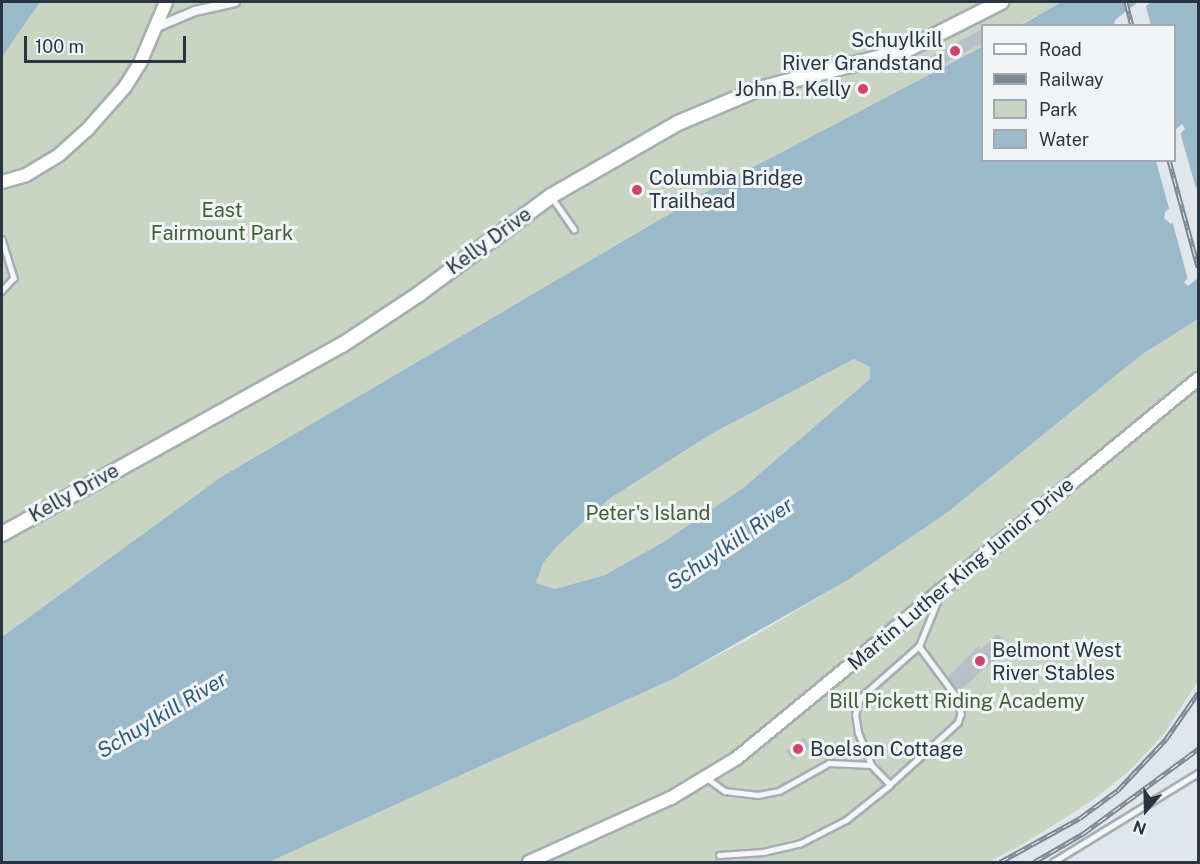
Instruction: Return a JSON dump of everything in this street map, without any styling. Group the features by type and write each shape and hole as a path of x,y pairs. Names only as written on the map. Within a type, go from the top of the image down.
{"main road":[{"path":"2,182 26,175 59,154 87,130 125,87 157,27 166,2"},
{"name":"Kelly Drive","path":"2,534 342,345 419,294 551,196 721,103 779,83 887,57 1001,2"},
{"name":"Martin Luther King Junior Drive","path":"529,862 707,778 765,736 1198,379"}],"street":[{"path":"157,27 195,11 235,2"}],"lane":[{"path":"551,196 573,230"},
{"path":"2,239 14,278 2,291"},
{"path":"890,785 871,765 858,734 855,715 860,698 919,646 940,591"},
{"path":"719,855 763,852 799,844 846,820 890,785 958,723 961,714 956,696 919,646"},
{"path":"707,778 725,790 758,795 778,791 830,763 871,765"},
{"path":"1053,862 1198,774"}],"green space":[{"name":"East Fairmount Park","path":"2,2 1061,2 1022,24 981,24 981,48 717,186 221,477 2,637"},
{"name":"Bill Pickett Riding Academy","path":"1198,319 1198,681 1164,734 1128,772 1093,800 1020,846 988,862 269,862 675,678 749,639 848,580 948,512 1141,355"},
{"name":"Peter's Island","path":"854,359 870,367 870,379 743,488 665,541 605,575 555,589 536,583 543,563 558,545 609,499 711,434"}],"water":[{"path":"2,2 40,2 2,57"},
{"path":"1061,2 1138,2 1115,20 1114,24 1023,24"},
{"name":"Schuylkill River","path":"1151,2 1198,2 1198,186 1165,212 1164,218 1171,224 1198,203 1198,268 1184,282 1188,286 1198,278 1198,319 1141,355 948,512 848,580 675,678 269,862 2,862 2,637 221,477 717,186 981,48 981,162 1176,162 1176,139 1185,129 1182,124 1176,129 1176,24 1123,24","holes":["854,359 870,367 870,379 743,488 665,541 605,575 555,589 536,583 543,563 558,545 609,499 711,434"]}],"pier":[{"path":"1145,3 1151,24 1120,23"},
{"path":"1180,132 1197,192 1170,212 1156,162 1176,162 1176,135"},
{"path":"1198,200 1198,272 1188,280 1172,220"}],"building":[{"name":"Schuylkill River Grandstand","path":"981,30 981,44 932,70 927,59"},
{"name":"Belmont West River Stables","path":"998,634 1009,648 959,691 948,677 978,646 981,649"},
{"name":"Boelson Cottage","path":"804,737 811,746 793,760 786,751"}],"railway":[{"path":"1126,2 1132,24"},
{"path":"1170,162 1198,267"},
{"path":"1000,862 1080,818 1118,790 1166,739 1198,693"},
{"path":"1034,862 1084,833 1198,749"}],"place":[{"name":"Schuylkill River Grandstand","path":"955,51"},
{"name":"John B. Kelly","path":"863,89"},
{"name":"Columbia Bridge Trailhead","path":"637,190"},
{"name":"Belmont West River Stables","path":"980,661"},
{"name":"Boelson Cottage","path":"798,749"}]}
